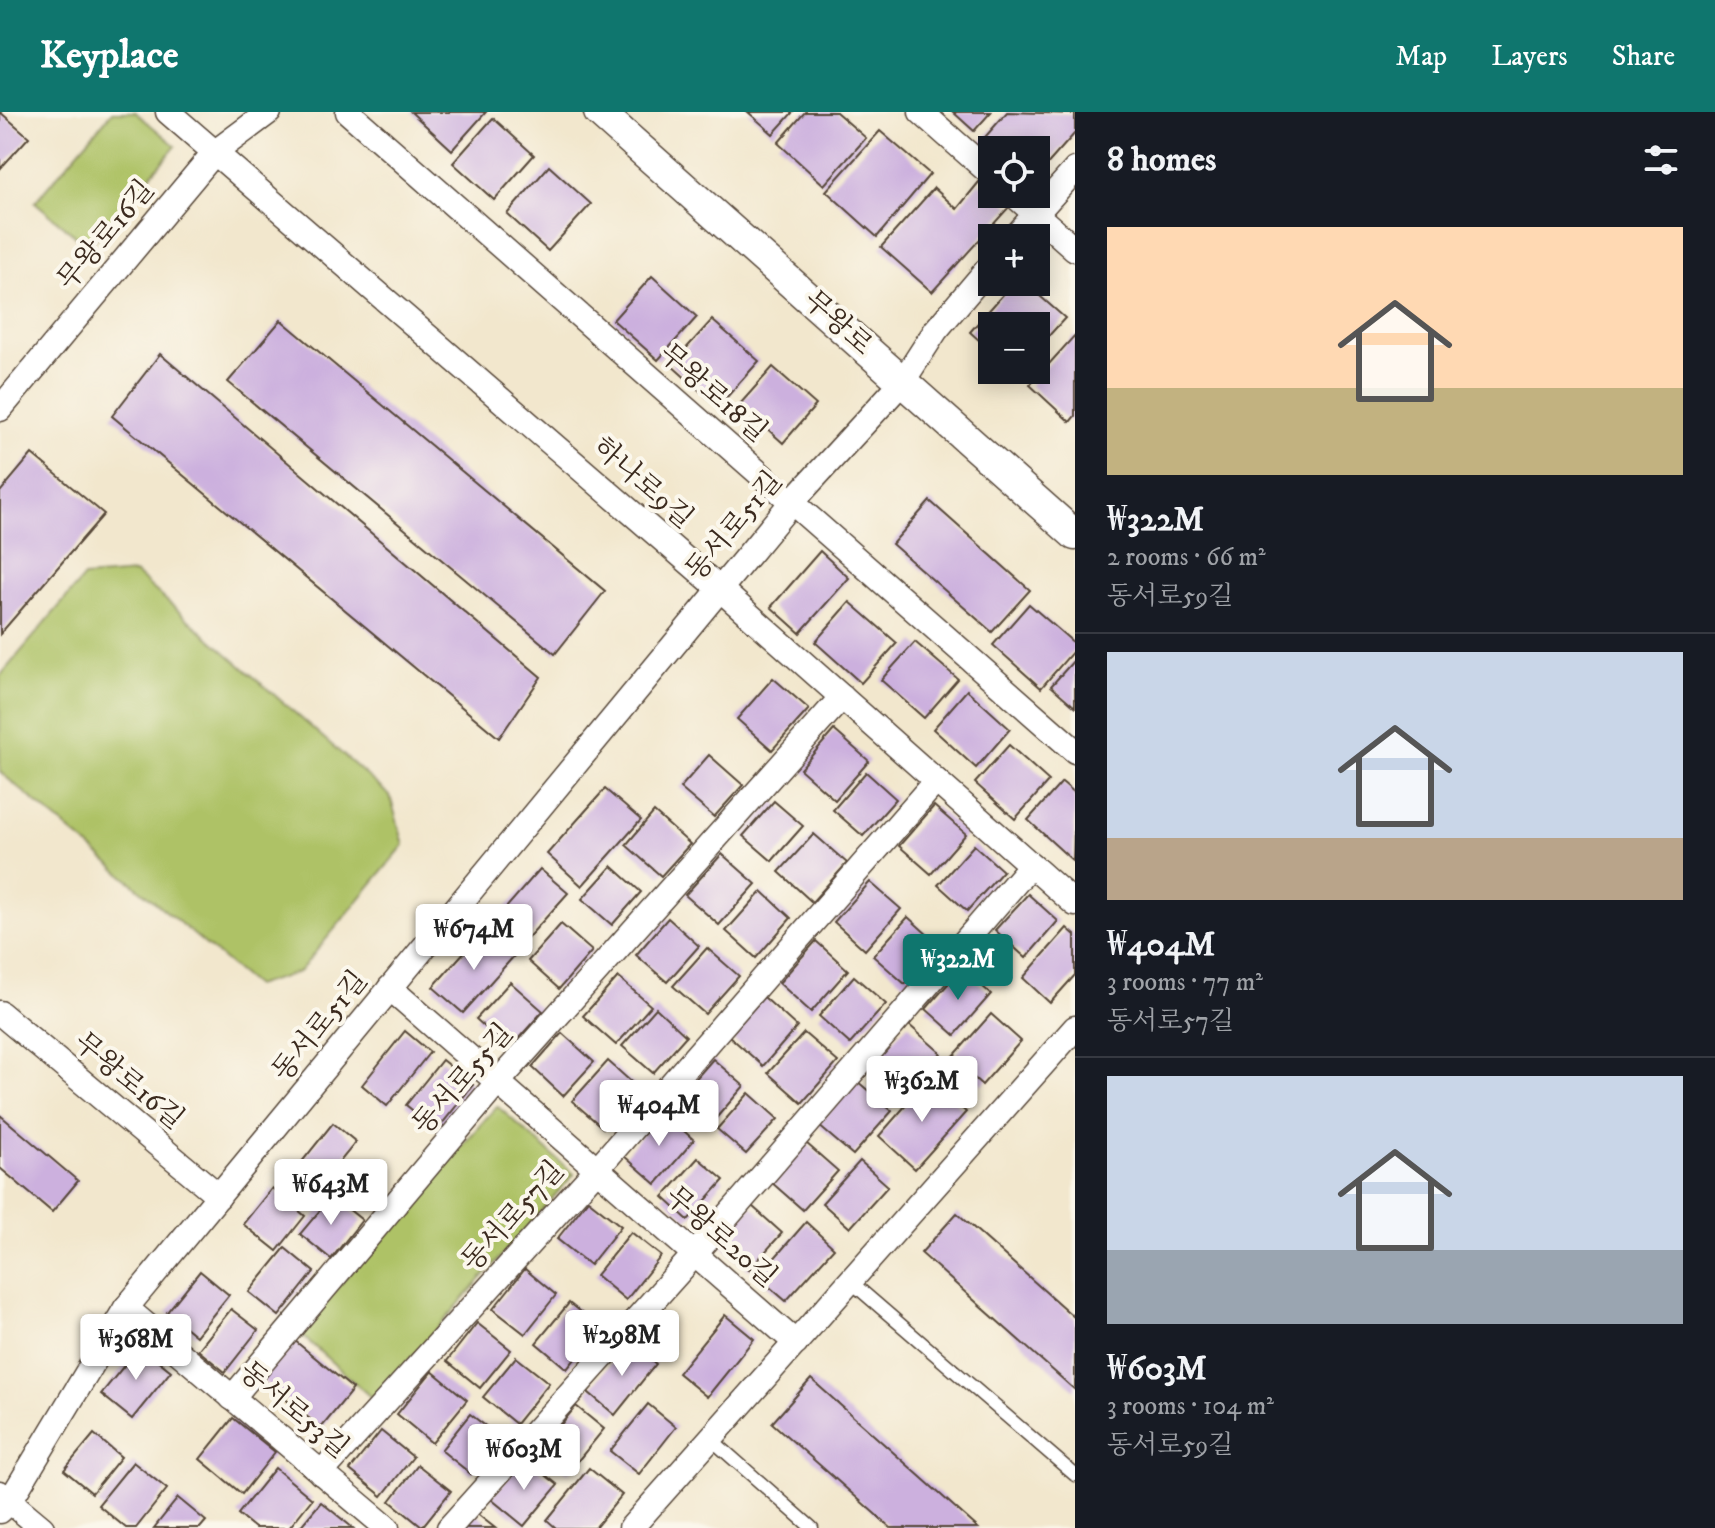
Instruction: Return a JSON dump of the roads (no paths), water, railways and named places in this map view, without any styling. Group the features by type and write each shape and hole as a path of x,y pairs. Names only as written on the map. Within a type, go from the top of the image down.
{"street":[{"name":"하나로9길","path":"168,112 720,589 1075,904"},
{"name":"무왕로16길","path":"0,409 214,153 269,112"},
{"name":"무왕로18길","path":"348,112 1075,751"},
{"path":"921,112 978,163"},
{"name":"무왕로","path":"605,115 1075,535"},
{"path":"1026,224 1075,170"},
{"path":"1029,208 1075,249"},
{"name":"동서로51길","path":"3,1502 126,1308 792,502 903,381 936,330 978,280"},
{"name":"동서로55길","path":"232,1398 498,1082 842,697"},
{"name":"동서로57길","path":"321,1473 597,1169 936,781"},
{"path":"449,1528 695,1254 1031,865"},
{"name":"무왕로20길","path":"390,988 796,1343"},
{"name":"무왕로16길","path":"0,1013 219,1196"},
{"path":"631,1528 1075,1028"},
{"name":"동서로53길","path":"126,1308 387,1528"},
{"path":"3,1502 42,1528"}],"lane":[{"path":"850,1281 1075,1475"},
{"path":"711,1439 812,1528"}]}
